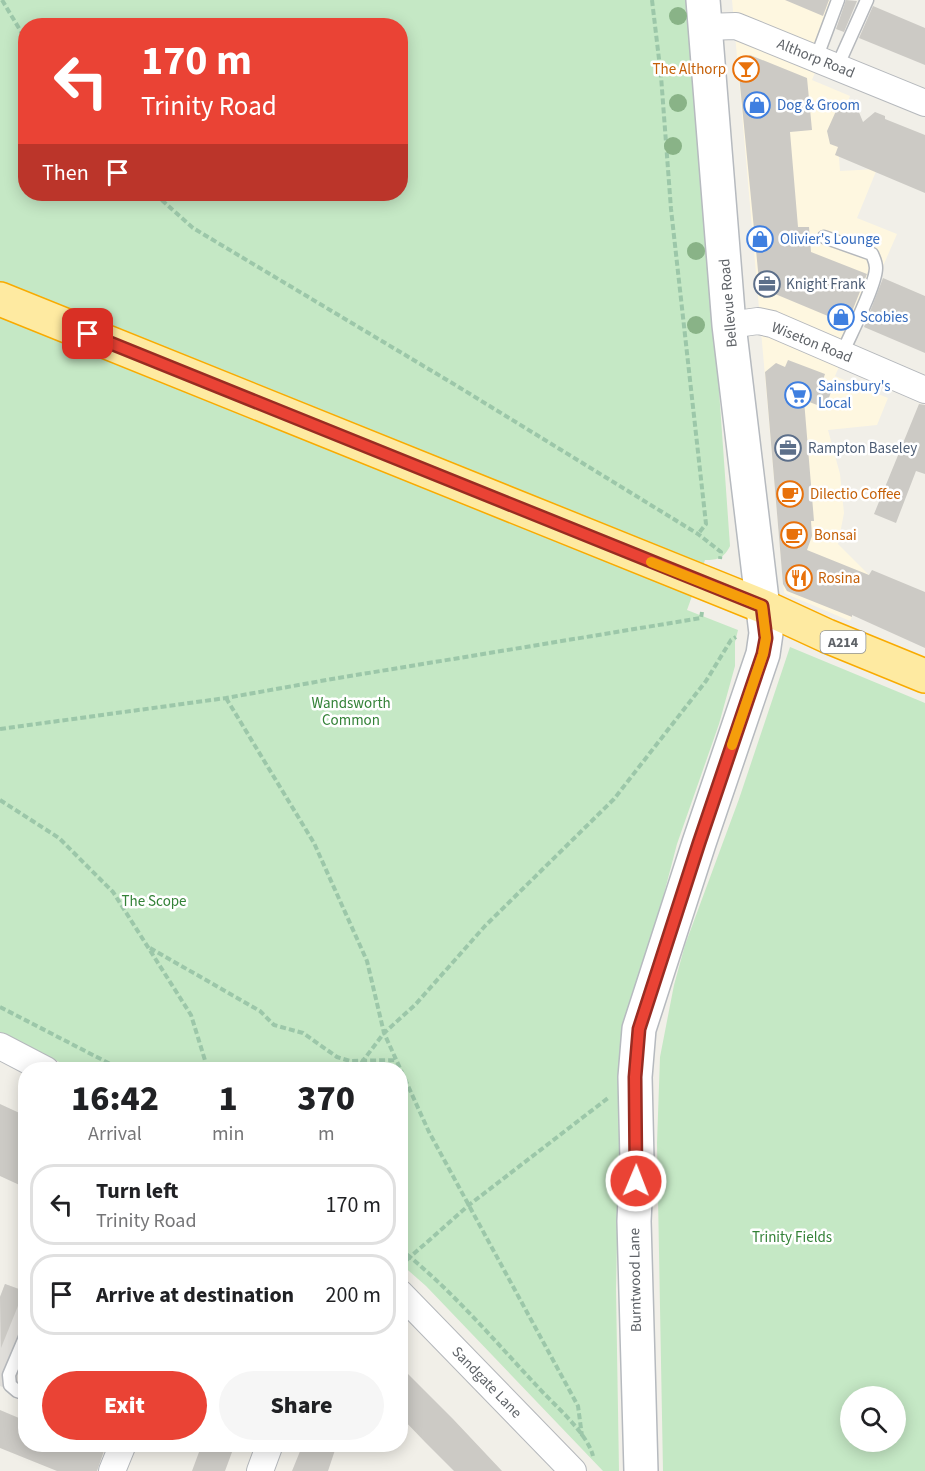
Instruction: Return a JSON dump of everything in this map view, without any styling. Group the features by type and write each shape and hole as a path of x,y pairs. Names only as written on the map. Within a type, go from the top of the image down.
{"highway":[{"name":"A214","path":"0,299 762,606 925,676"}],"main road":[{"name":"Bellevue Road","path":"704,14 729,325 762,606"},
{"name":"Burntwood Lane","path":"640,1471 634,1267 637,1160 635,1077 639,1029 763,654 766,638 762,606"}],"street":[{"name":"Althorp Road","path":"704,14 925,103"},
{"name":"Wiseton Road","path":"729,325 758,321 772,324 925,390"},
{"path":"0,1046 31,1062"},
{"name":"Sandgate Lane","path":"408,1301 573,1471"},
{"path":"112,1471 120,1452"},
{"path":"260,1471 267,1452"}],"lane":[{"path":"826,63 838,0"},
{"path":"826,63 867,0"},
{"path":"824,237 872,254 875,261 876,270 866,300 842,354"},
{"path":"18,1354 9,1375 10,1384 18,1391"}],"path":[{"path":"2,0 18,27"},
{"path":"652,0 661,76 671,209 705,524 698,534"},
{"path":"163,201 193,228 698,534 721,552 720,563"},
{"path":"0,729 226,698 332,678 701,618 704,606"},
{"path":"362,1060 384,1033 415,1005 485,926 614,799 706,681 732,640 741,634"},
{"path":"148,947 260,1011 274,1025 303,1033 338,1057 350,1061 396,1060 384,1033 367,961 314,843 226,698"},
{"path":"0,800 59,838 113,892 191,1015 206,1062"},
{"path":"0,1007 107,1062"},
{"path":"408,1259 469,1205 635,1077"},
{"path":"408,1086 429,1132 578,1406 582,1436 469,1314 408,1255"}],"shaded area":[{"path":"732,0 844,0 812,80 850,96 837,130 840,171 877,169 857,218 897,234 835,376 888,398 877,425 828,430 840,474 844,513 838,544 869,575 850,621 784,593"},
{"path":"5,1284 18,1289 18,1393 0,1386 0,1297"}],"green space":[{"name":"Wandsworth Common","path":"0,0 687,0 713,305 730,546 720,558 705,560 687,610 738,630 735,642 735,666 719,724 677,844 621,1058 616,1289 619,1471 603,1471 426,1286 408,1270 408,1062 59,1062 0,1032"},
{"name":"Trinity Fields","path":"790,647 925,703 925,1471 663,1471 657,1143 660,1057 674,985 685,945 739,799"}],"building":[{"path":"785,0 829,0 823,16"},
{"path":"846,0 857,1 844,32 836,29"},
{"path":"873,6 925,28 925,65 859,38"},
{"path":"750,55 807,78 812,130 790,132 798,227 809,227 811,252 867,274 847,324 768,291 759,281 738,64"},
{"path":"847,101 856,105 863,122 875,112 885,116 885,119 925,135 925,193 835,155 838,147 830,144 827,131 840,102"},
{"path":"883,278 925,296 925,353 864,327"},
{"path":"788,360 825,374 822,383 833,387 825,408 804,400 814,521 811,521 812,536 807,550 869,575 872,570 925,592 925,648 852,615 852,617 787,591 783,584 765,372 776,363 785,367"},
{"path":"919,404 925,405 925,474 916,471 896,523 874,514"},
{"path":"0,1104 18,1112 18,1184 0,1176"},
{"path":"5,1284 18,1289 18,1306 1,1348 0,1297"},
{"path":"408,1374 502,1471 454,1471 408,1424"},
{"path":"0,1410 18,1418 18,1452 104,1452 97,1471 57,1471 0,1448"},
{"path":"199,1452 232,1452 225,1471 192,1471"},
{"path":"300,1452 334,1452 328,1471 292,1471"}],"slow traffic":[{"path":"651,562 762,606 766,638 763,654 732,745"}],"place":[{"name":"The Althorp","path":"746,69"},
{"name":"Dog & Groom","path":"757,105"},
{"name":"Olivier's Lounge","path":"760,239"},
{"name":"Knight Frank","path":"767,284"},
{"name":"Scobies","path":"841,317"},
{"name":"Sainsbury's Local","path":"798,395"},
{"name":"Rampton Baseley","path":"788,448"},
{"name":"Dilectio Coffee","path":"790,494"},
{"name":"Bonsai","path":"794,535"},
{"name":"Rosina","path":"799,578"}],"route":[{"path":"88,334 762,606 766,638 763,654 639,1029 635,1077 636,1181"}],"park label":[{"name":"The Scope","path":"154,901"}]}
